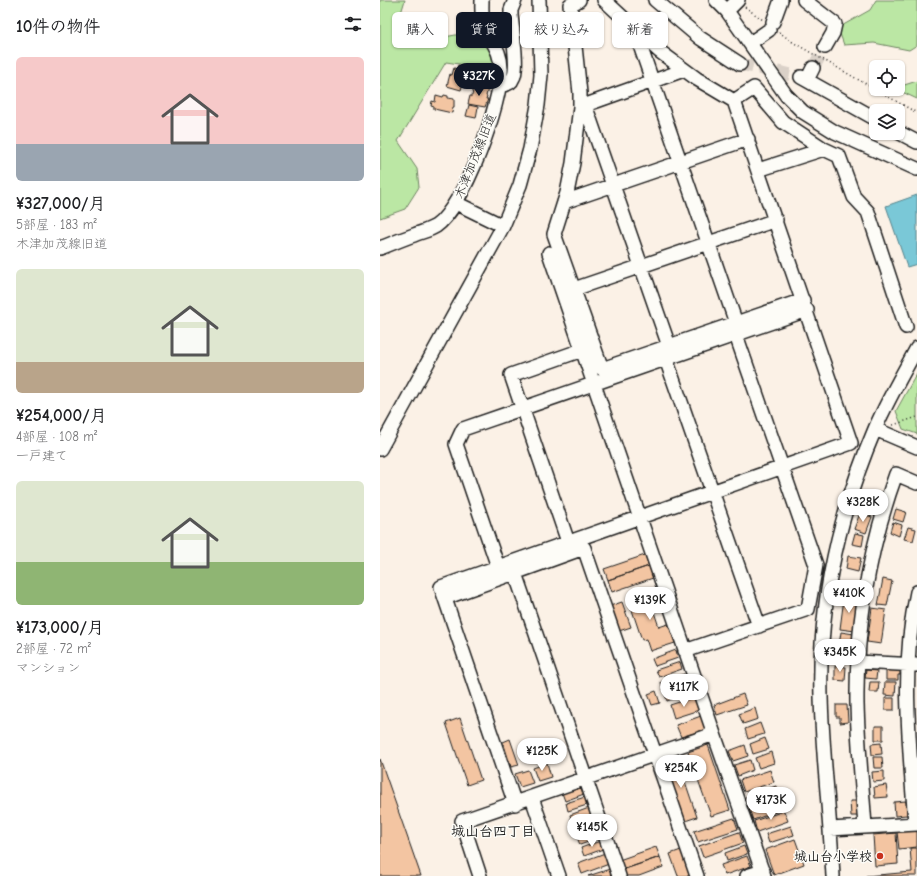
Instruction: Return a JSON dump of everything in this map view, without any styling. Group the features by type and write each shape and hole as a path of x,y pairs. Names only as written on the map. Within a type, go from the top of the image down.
{"street":[{"name":"木津加茂線旧道","path":"380,248 437,225 456,203 467,180 489,125 500,85 500,57 495,43 484,24 482,17 482,0"},
{"path":"500,85 510,83 513,80 515,73 515,52 511,10 515,0"},
{"path":"380,449 503,226 520,186 535,127 541,75 539,0"},
{"path":"579,0 570,5 583,106 613,186 669,346"},
{"path":"604,0 616,12"},
{"path":"655,0 700,38 740,64"},
{"path":"738,0 721,4 786,95 803,112 835,132 917,169"},
{"path":"750,43 771,26 781,0"},
{"path":"804,0 835,24 833,33 825,47"},
{"path":"640,48 708,243 781,468 816,565 808,609 686,651"},
{"path":"515,804 441,587 851,443 776,220 734,101 684,70 656,48"},
{"path":"813,68 804,78 869,115"},
{"path":"583,106 684,70"},
{"path":"734,101 754,88 783,122 824,149 839,156 854,197 868,212 906,326"},
{"path":"583,106 567,193 554,234 602,369 669,346 736,329"},
{"path":"905,136 917,142"},
{"path":"564,202 748,139"},
{"path":"758,170 824,149"},
{"path":"456,203 503,226"},
{"path":"574,289 776,220"},
{"path":"549,253 714,734 764,873 748,876"},
{"path":"498,567 456,444 463,429 666,359 736,329 805,305"},
{"path":"833,876 822,729 821,661 826,605 837,544 850,495 875,429 917,348"},
{"path":"568,542 511,375 582,350"},
{"path":"666,359 759,626"},
{"path":"875,429 917,447"},
{"path":"865,826 858,718 858,662 865,587 885,504 896,474 917,483"},
{"path":"445,598 584,548 697,876"},
{"path":"515,573 619,876"},
{"path":"830,829 916,824 907,702 912,665 912,614 917,592"},
{"path":"858,662 912,665"},
{"path":"480,876 462,821 655,756 714,734"},
{"path":"532,798 559,876"}],"path":[{"path":"738,0 794,43 917,113"},
{"path":"894,425 917,417"},
{"path":"821,661 858,662"}],"green space":[{"path":"380,0 405,0 401,12 392,12 392,48 448,48 448,36 456,35 456,48 490,48 497,68 493,69 446,62 398,141 417,169 419,187 405,209 380,218"},
{"path":"876,0 917,0 917,45 909,50 874,43 844,45 838,28 870,10"},
{"path":"917,81 917,99 905,93 905,85"},
{"path":"917,373 917,434 903,429 896,411"}],"water":[{"path":"917,195 917,264 907,267 886,206"}],"building":[{"path":"458,65 465,67 465,76 461,90 447,86 450,74 452,75 454,68 457,69"},
{"path":"475,75 485,77 485,75 491,76 488,87 474,84"},
{"path":"474,85 488,88 486,99 488,99 485,107 468,104 470,96 472,96"},
{"path":"436,95 443,97 444,95 448,96 448,98 454,99 452,113 434,109 434,107 431,106 432,101 435,102"},
{"path":"469,105 478,107 476,118 466,116"},
{"path":"871,498 878,500 875,509 868,507"},
{"path":"896,509 906,512 903,522 893,519"},
{"path":"860,513 872,517 866,533 854,529"},
{"path":"893,522 902,525 899,536 890,532"},
{"path":"908,527 916,529 913,541 904,539"},
{"path":"855,533 864,535 862,546 852,544"},
{"path":"645,555 649,566 608,580 604,569"},
{"path":"848,556 861,558 858,572 846,569"},
{"path":"649,566 653,578 612,592 608,580"},
{"path":"883,579 892,581 887,606 878,605"},
{"path":"657,589 661,600 651,603 659,627 668,624 675,643 650,651 646,639 642,640 628,598"},
{"path":"844,598 858,599 855,631 840,629"},
{"path":"622,602 631,627 619,631 610,606"},
{"path":"872,608 886,610 881,644 867,642"},
{"path":"841,632 854,634 852,654 838,652"},
{"path":"676,650 678,658 655,666 652,659"},
{"path":"680,662 682,669 659,677 656,670"},
{"path":"835,666 846,667 845,681 835,680"},
{"path":"886,668 900,668 898,680 886,680"},
{"path":"866,670 877,671 876,679 865,678"},
{"path":"684,674 687,681 663,690 661,682"},
{"path":"870,682 879,682 878,692 869,692"},
{"path":"885,682 896,682 895,696 884,695"},
{"path":"688,685 691,692 667,701 665,693"},
{"path":"656,691 660,703 652,705 648,694"},
{"path":"743,694 747,705 717,715 714,705"},
{"path":"695,697 699,710 674,718 670,705"},
{"path":"885,698 894,698 894,710 885,710"},
{"path":"836,705 847,705 848,722 840,723 840,717 836,717"},
{"path":"755,708 758,719 743,724 739,714"},
{"path":"701,716 706,729 681,737 676,725"},
{"path":"460,718 481,780 467,785 446,723"},
{"path":"760,723 764,734 748,739 745,729"},
{"path":"875,726 883,726 883,740 875,740"},
{"path":"765,738 769,749 753,754 750,744"},
{"path":"510,739 519,765 511,767 503,742"},
{"path":"881,743 882,754 872,755 871,744"},
{"path":"708,745 730,810 711,816 688,752"},
{"path":"745,745 748,756 733,761 729,751"},
{"path":"771,752 774,763 759,768 755,758"},
{"path":"873,757 882,757 883,768 874,768"},
{"path":"677,758 697,817 685,821 664,762"},
{"path":"380,759 421,876 380,876"},
{"path":"750,760 753,770 738,776 734,765"},
{"path":"547,763 551,777 538,781 533,768"},
{"path":"528,770 533,783 520,787 515,774"},
{"path":"770,770 774,782 744,792 740,780"},
{"path":"884,771 884,781 873,782 872,772"},
{"path":"886,785 888,797 875,798 874,787"},
{"path":"581,786 584,794 565,801 562,793"},
{"path":"776,786 779,796 749,807 745,797"},
{"path":"585,797 587,805 568,811 566,803"},
{"path":"780,798 784,809 753,820 749,809"},
{"path":"850,801 859,801 860,816 851,816"},
{"path":"906,801 907,815 895,816 894,802"},
{"path":"589,808 591,816 572,823 570,815"},
{"path":"784,811 788,821 757,832 754,821"},
{"path":"734,818 738,829 698,842 694,831"},
{"path":"593,819 595,827 576,834 573,826"},
{"path":"791,826 794,835 769,843 766,834"},
{"path":"596,830 599,838 580,845 577,837"},
{"path":"917,831 917,847 899,849 897,832"},
{"path":"739,832 743,843 703,857 699,846"},
{"path":"896,833 898,864 875,866 873,835"},
{"path":"795,839 804,864 774,875 765,850"},
{"path":"600,841 603,849 584,856 581,848"},
{"path":"744,846 747,854 727,861 725,853"},
{"path":"656,847 660,857 622,870 619,860"},
{"path":"910,848 917,848 917,876 866,876 912,872"},
{"path":"681,850 690,876 678,876 670,854"},
{"path":"605,853 609,864 582,874 578,863"},
{"path":"747,856 751,866 725,875 721,865"},
{"path":"660,857 663,867 639,876 624,876 622,870"},
{"path":"610,869 612,876 588,876"}],"tunnel":[{"path":"813,68 825,47"},
{"path":"740,64 801,77"}],"place":[{"name":"城山台小学校","path":"880,856"}],"district":[{"name":"城山台四丁目","path":"493,831"}]}
